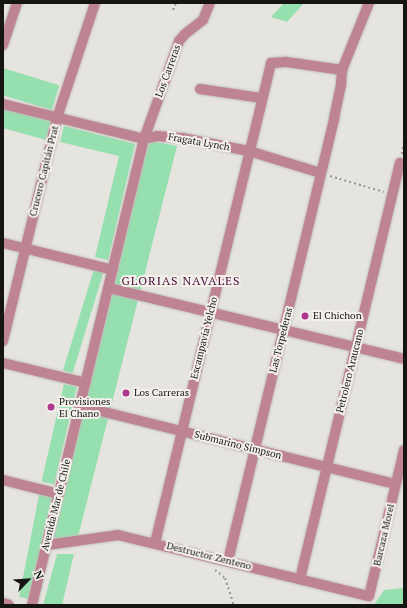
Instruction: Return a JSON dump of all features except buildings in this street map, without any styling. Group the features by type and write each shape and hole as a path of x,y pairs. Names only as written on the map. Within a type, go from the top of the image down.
{"street":[{"path":"3,45 17,3"},
{"name":"Crucero Capitán Prat","path":"3,341 57,118 95,3"},
{"name":"Los Carreras","path":"80,406 144,139 179,40 203,20 210,3"},
{"name":"Las Torpederas","path":"228,561 334,118 341,84 342,70 369,3"},
{"name":"Escampavía Yelcho","path":"155,543 271,63 286,62 342,70"},
{"path":"200,89 262,98"},
{"name":"Fragata Lynch","path":"3,104 144,139 157,136 182,138 249,151 321,173"},
{"name":"Petrolero Araucano","path":"300,579 400,163"},
{"path":"3,242 113,270"},
{"path":"109,288 404,359"},
{"path":"3,363 86,383"},
{"name":"Submarino Simpson","path":"80,406 396,484"},
{"name":"Avenida Mar de Chile","path":"32,605 80,406"},
{"name":"Barcaza Morel","path":"369,596 404,450"},
{"path":"3,480 59,494"},
{"name":"Destructor Zenteno","path":"47,545 118,535 369,596"},
{"path":"3,604 10,605"}],"path":[{"path":"173,10 176,3"},
{"path":"321,173 393,194"},
{"path":"214,569 225,578 234,605"}],"green space":[{"path":"284,3 304,3 287,22 271,17"},
{"path":"3,68 59,85 52,110 3,95"},
{"path":"3,106 51,120 46,140 3,128"},
{"path":"64,126 135,144 108,260 95,257 119,156 60,142"},
{"path":"151,141 177,146 78,537 53,540 147,149"},
{"path":"94,269 104,272 73,373 63,370"},
{"path":"64,384 77,387 54,484 42,481"},
{"path":"40,490 55,493 34,600 19,597"},
{"path":"57,554 74,554 62,605 43,605"},
{"path":"404,588 404,605 374,605 384,590"}],"place":[{"name":"El Chichon","path":"305,316"},
{"name":"Los Carreras","path":"126,393"},
{"name":"Provisiones El Chano","path":"51,407"}],"district":[{"name":"GLORIAS NAVALES","path":"181,281"}]}
